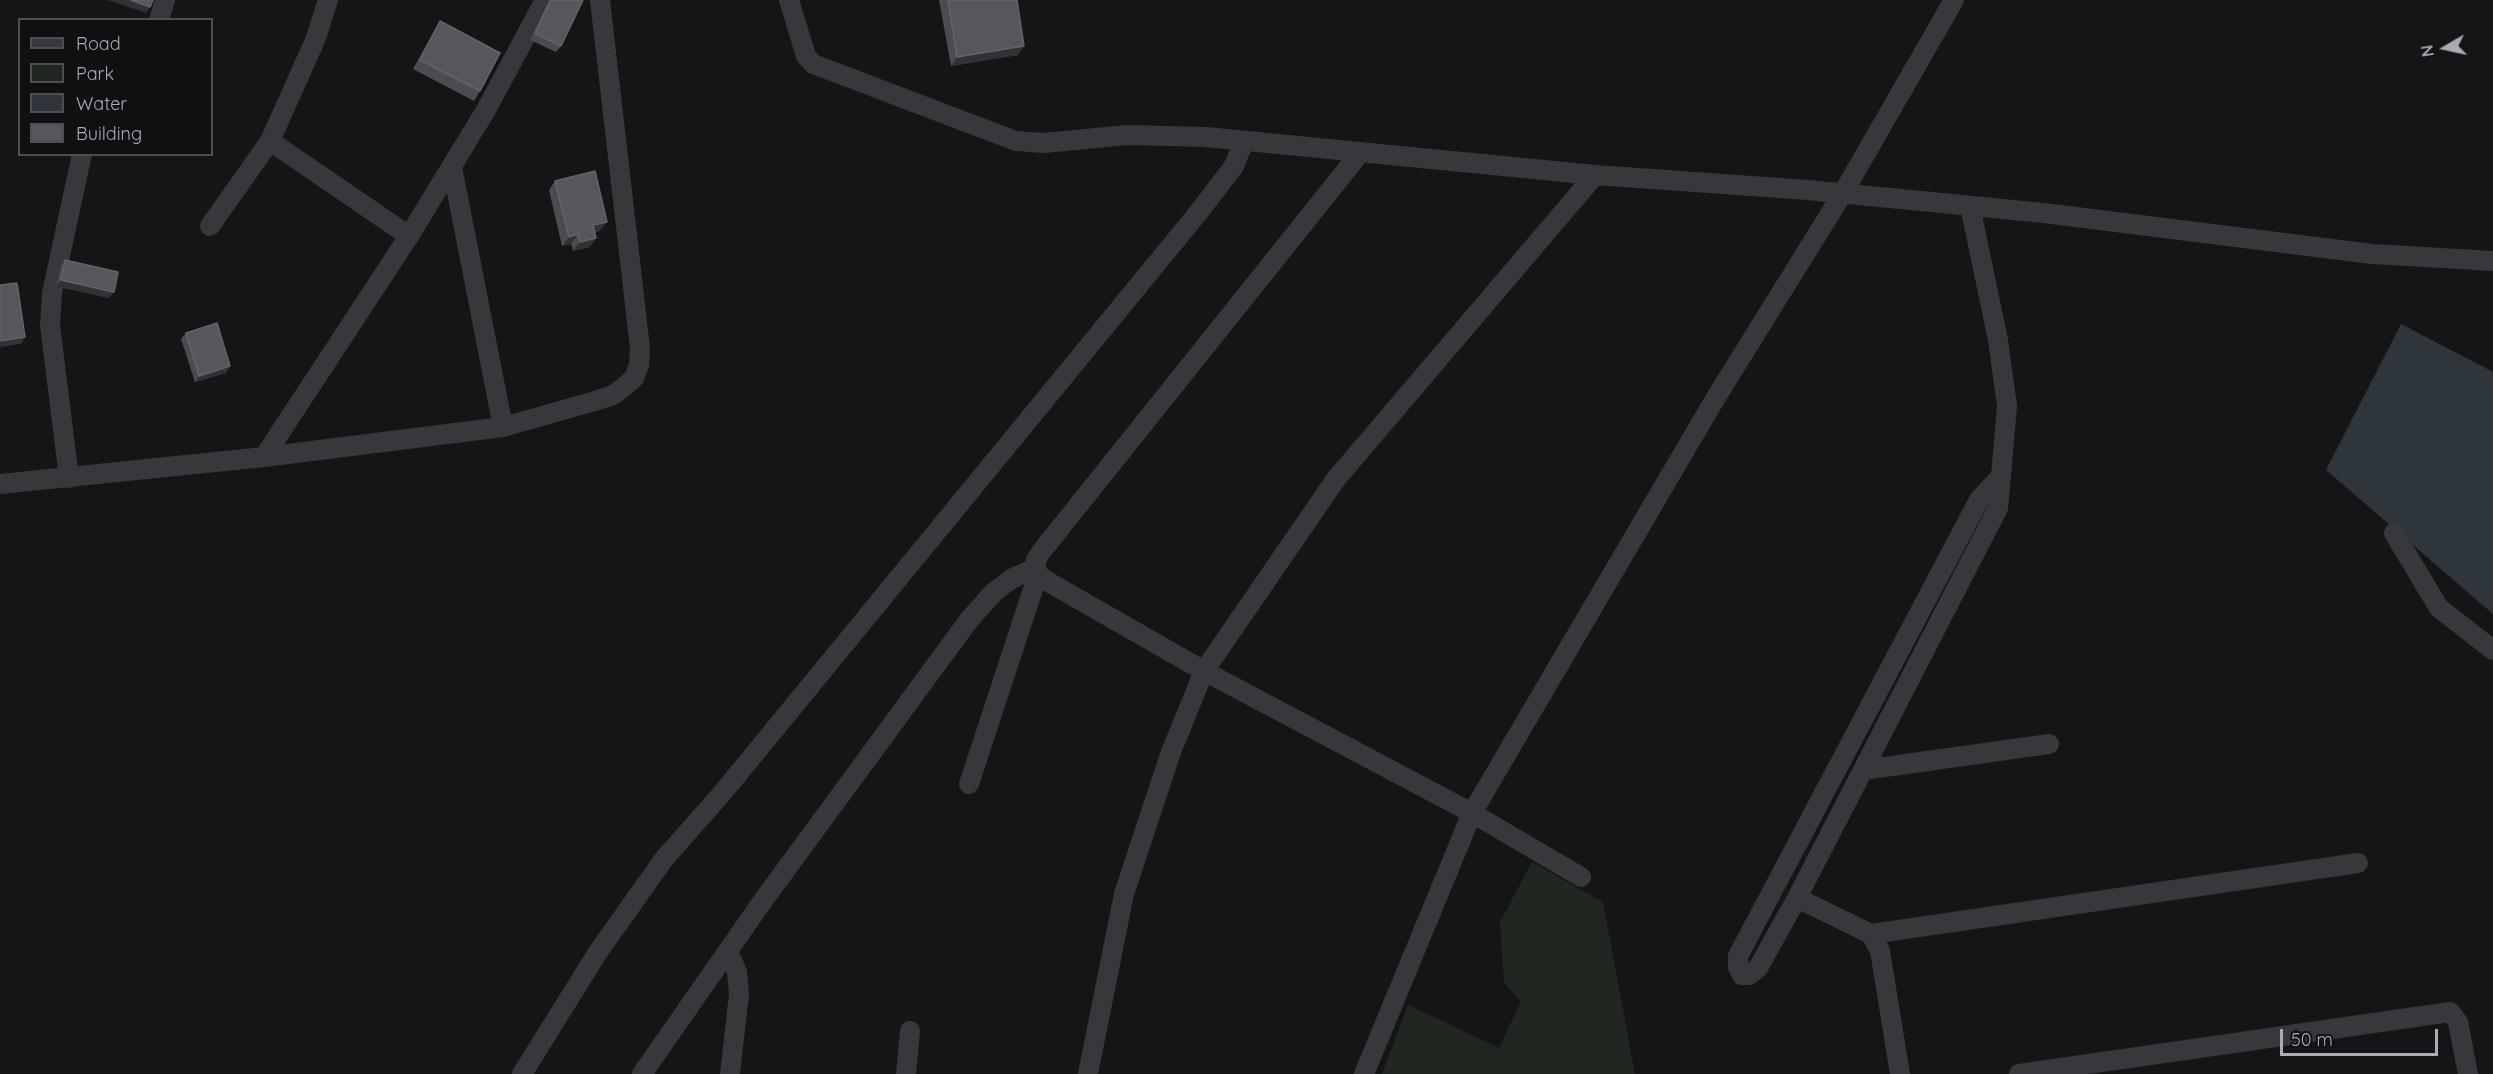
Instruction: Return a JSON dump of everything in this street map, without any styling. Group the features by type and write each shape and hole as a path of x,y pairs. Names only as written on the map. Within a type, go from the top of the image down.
{"street":[{"path":"160,18 165,0"},
{"path":"210,226 270,141 316,38 328,0"},
{"path":"264,457 452,167 486,110 545,0"},
{"path":"0,484 264,457 503,427 613,395 634,378 639,365 640,348 600,0"},
{"path":"789,0 806,56 813,64 1002,137 1028,143 1127,135 1206,137 1595,175 1843,193 2372,254 2493,261"},
{"path":"1364,1074 1472,813 1715,399 1843,193 1954,0"},
{"path":"270,141 409,236"},
{"path":"522,1074 598,952 664,859 723,791 1198,213 1234,166 1244,141"},
{"path":"969,784 1037,571 1036,560 1360,153"},
{"path":"69,478 50,325 52,293 82,156"},
{"path":"452,167 503,427"},
{"path":"1088,1074 1125,894 1171,752 1204,671 1336,479 1595,175"},
{"path":"1970,206 1998,340 2007,406 2001,476 1998,508 1797,898 1758,968 1749,975 1742,975 1738,967 1737,956 1979,501 2001,476"},
{"path":"2394,533 2439,608 2493,650"},
{"path":"1037,571 1045,580 1204,671 1472,813 1581,877"},
{"path":"642,1074 728,951 969,620 994,592 1013,578 1037,571"},
{"path":"1863,770 2049,744"},
{"path":"1797,898 1871,934 2358,863"},
{"path":"1871,934 1880,951 1900,1074"},
{"path":"728,951 737,972 739,993 730,1074"},
{"path":"2019,1074 2450,1012 2458,1022 2468,1074"},
{"path":"906,1074 910,1032"}],"green space":[{"path":"1532,862 1603,902 1635,1074 1382,1074 1408,1005 1499,1048 1521,1001 1504,983 1500,922"}],"water":[{"path":"2401,324 2493,372 2493,614 2326,470"}],"building":[{"path":"131,0 153,0 150,7"},
{"path":"551,0 583,0 561,46 535,33"},
{"path":"948,0 1017,0 1024,46 957,57"},
{"path":"440,21 500,53 480,91 420,60"},
{"path":"595,171 607,222 593,225 596,238 580,242 578,234 569,237 555,181"},
{"path":"65,260 118,272 114,292 61,280"},
{"path":"17,283 25,337 0,341 0,285"},
{"path":"217,323 230,366 199,376 186,333"}]}
